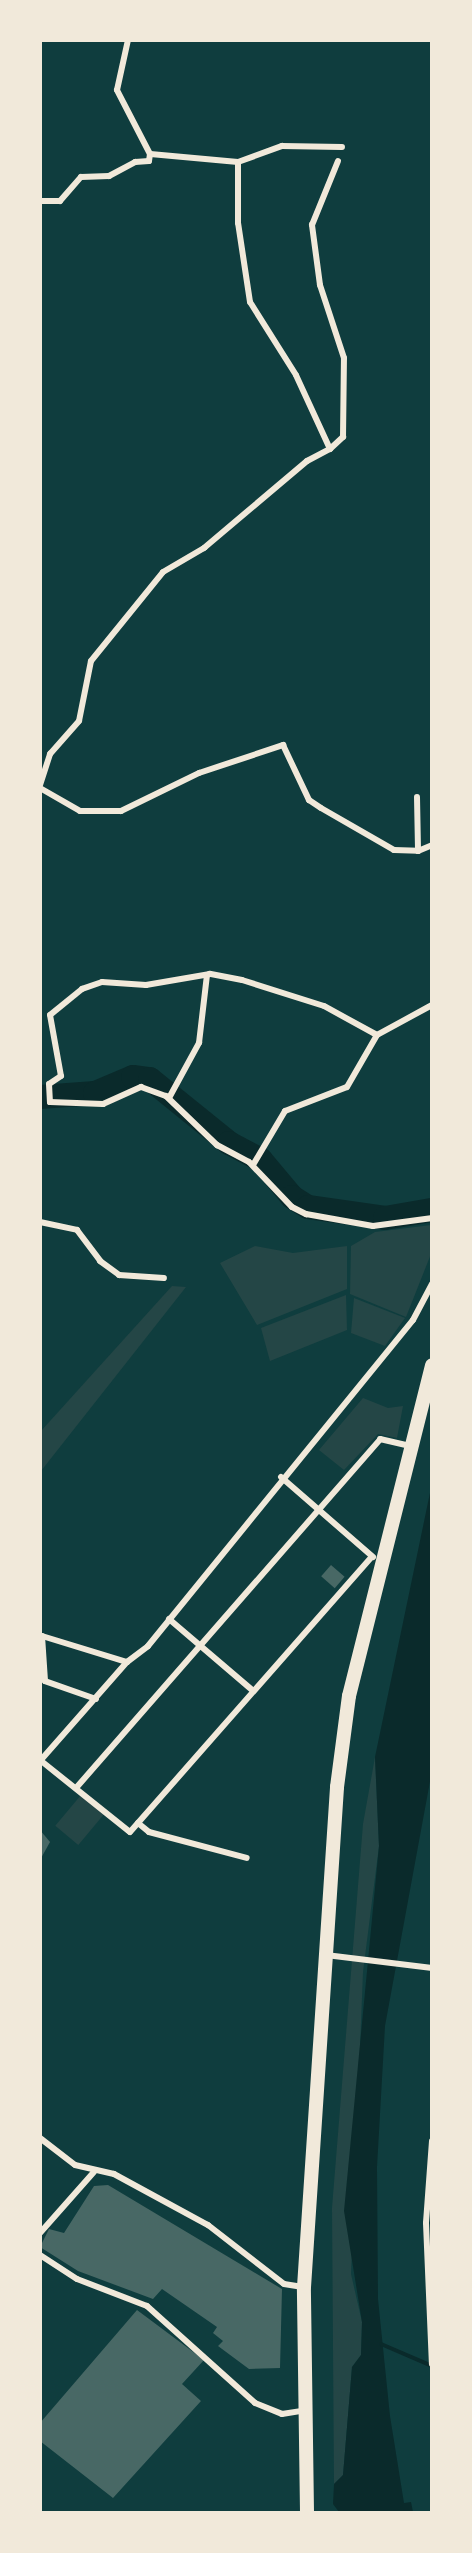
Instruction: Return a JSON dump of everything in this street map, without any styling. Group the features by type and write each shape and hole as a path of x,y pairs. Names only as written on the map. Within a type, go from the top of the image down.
{"highway":[{"path":"307,2512 302,2411 304,2287 326,1955 345,1717 377,1559 432,1365"}],"street":[{"path":"40,201 60,201 81,177 109,176 149,161 150,154 117,90 128,40"},
{"path":"150,154 238,162 282,146 342,147"},
{"path":"338,161 312,225 320,285 344,358 343,437 330,449 307,461 204,548 163,572 90,661 79,721 50,754 40,786 80,811 121,812 199,773 283,745 304,780 309,800 384,846 418,851 432,846"},
{"path":"238,162 237,213 250,302 296,375 330,449"},
{"path":"417,797 418,851"},
{"path":"40,1086 49,1085 61,1076 50,1015 67,1000 102,982 146,986 207,975 324,1006 377,1035"},
{"path":"169,1098 176,1089 199,1043 207,975"},
{"path":"254,1165 285,1111 347,1087 377,1035 432,1005"},
{"path":"49,1085 50,1100 103,1104 141,1087 169,1098 218,1145 254,1165 286,1202 306,1214 373,1226 432,1218"},
{"path":"40,1222 77,1230 100,1261 119,1275 164,1278"},
{"path":"281,1477 377,1559 251,1689 130,1832 41,1760 126,1662 169,1619 281,1477 413,1320 432,1284"},
{"path":"76,1788 317,1508 380,1439 410,1446"},
{"path":"169,1619 251,1689"},
{"path":"96,1699 45,1681 42,1636 126,1662"},
{"path":"138,1823 149,1832 247,1858"},
{"path":"326,1955 429,1968"},
{"path":"40,2138 53,2152 94,2172 114,2174 208,2225 284,2284 304,2287"},
{"path":"431,2363 426,2223 432,2141"},
{"path":"40,2233 94,2172"},
{"path":"40,2254 95,2288 147,2306 255,2403 282,2414 302,2411"}],"shaded area":[{"path":"431,1225 431,1254 406,1317 350,1294 351,1246 375,1232"},
{"path":"255,1246 293,1253 347,1246 347,1289 257,1325 220,1263"},
{"path":"172,1286 186,1287 41,1471 41,1431"},
{"path":"346,1295 347,1330 270,1361 261,1328"},
{"path":"354,1298 405,1318 385,1346 351,1333"},
{"path":"363,1398 388,1408 403,1406 397,1438 378,1434 344,1470 319,1450"},
{"path":"431,1488 431,1776 385,2026 377,2167 378,2299 390,2416 404,2503 411,2502 413,2512 339,2512 333,2504 334,2484 343,2475 352,2367 361,2355 362,2322 344,2211 379,1846 375,1757"},
{"path":"375,1757 379,1846 363,1972 351,2274 362,2322 361,2355 352,2367 343,2475 334,2484 332,2208 363,1824"},
{"path":"81,1795 104,1814 78,1845 55,1826"}],"building":[{"path":"331,1565 345,1577 335,1588 321,1576"},
{"path":"40,1830 50,1842 40,1860"},
{"path":"108,2185 282,2289 280,2368 249,2369 218,2346 223,2341 213,2333 217,2327 162,2289 153,2299 78,2271 40,2247 49,2229 64,2233 94,2186"},
{"path":"137,2310 204,2360 182,2384 201,2401 113,2498 40,2441 40,2423"}],"waterway":[{"path":"40,1097 95,1093 133,1077 150,1079 229,1143 261,1160 292,1197 308,1207 385,1218 432,1210"},
{"path":"381,2344 432,2366"}]}
